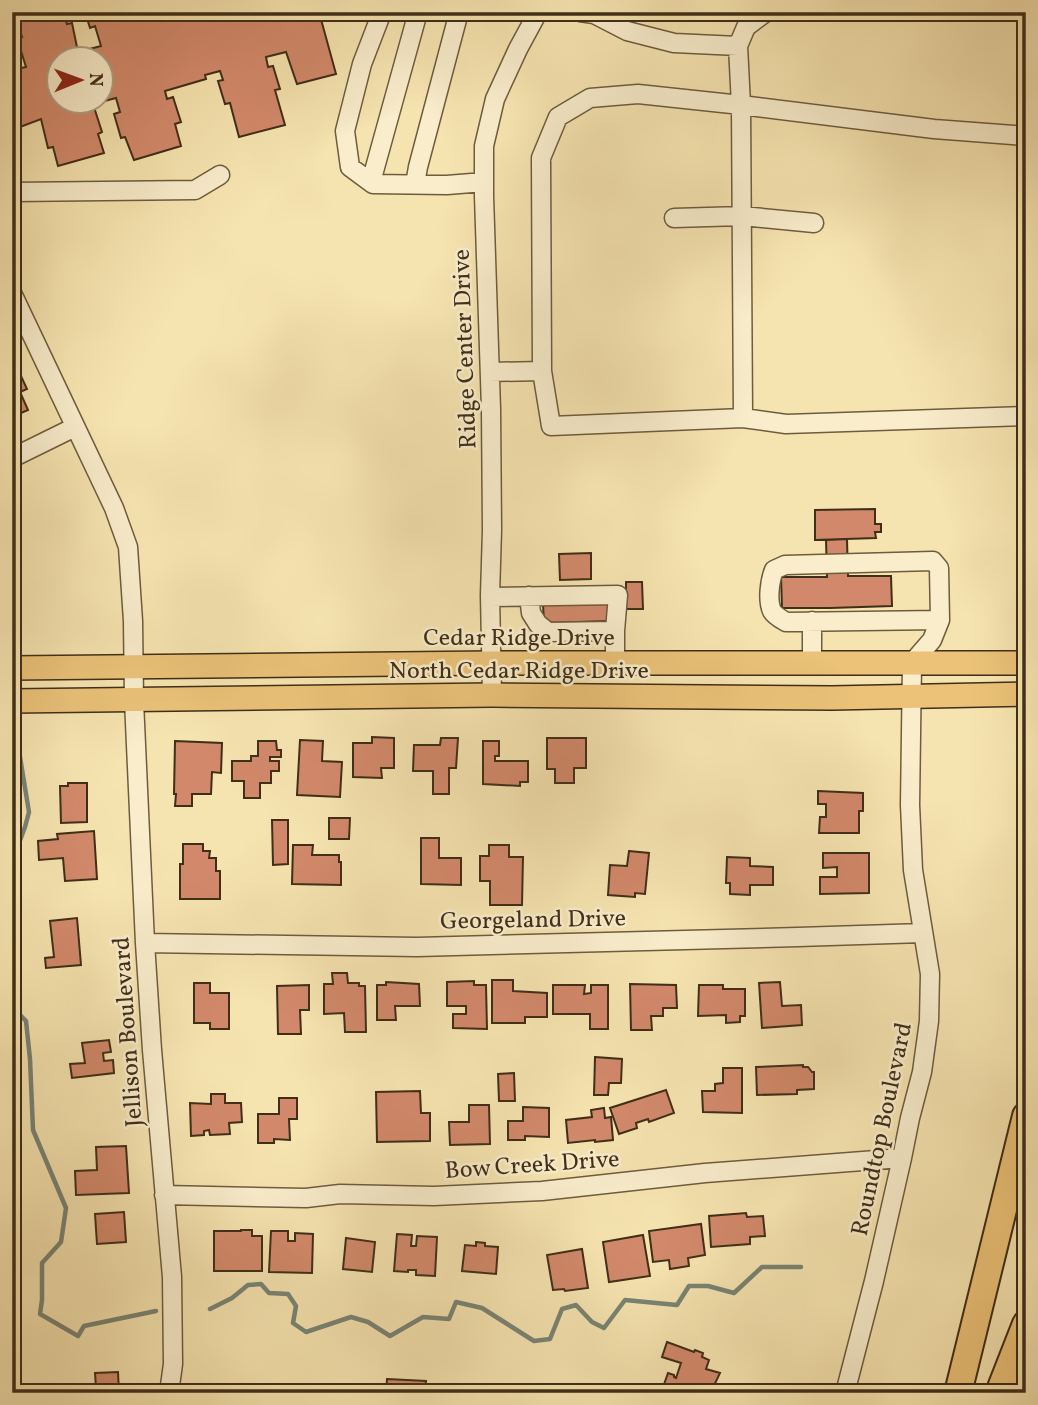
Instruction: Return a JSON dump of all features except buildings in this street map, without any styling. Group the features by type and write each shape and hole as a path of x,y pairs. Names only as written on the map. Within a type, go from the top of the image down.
{"highway":[{"path":"958,1393 1026,1116"},
{"path":"999,1393 1026,1324"}],"main road":[{"name":"Cedar Ridge Drive","path":"12,668 493,663 1026,663"},
{"name":"North Cedar Ridge Drive","path":"12,701 492,695 822,698 1026,694"}],"street":[{"path":"382,12 362,64 345,131 350,167 373,184 484,182"},
{"path":"371,183 418,12"},
{"path":"415,184 459,12"},
{"name":"Ridge Center Drive","path":"492,695 490,372 484,146 495,99 538,12"},
{"path":"743,418 741,105 738,46 746,27 766,12"},
{"path":"589,13 627,32 674,43 738,46"},
{"path":"1026,136 934,129 638,94 590,98 558,117 541,158 542,371 551,426 743,418 786,424 1026,415"},
{"path":"12,192 195,190 220,175"},
{"path":"674,218 742,216 814,223"},
{"name":"Jellison Boulevard","path":"12,293 114,508 128,547 145,943 172,1277 173,1364 169,1393"},
{"path":"490,372 542,371"},
{"path":"12,458 75,427"},
{"path":"912,663 932,640 940,620 939,568 933,561 785,565 774,570 770,579 771,608 777,617 786,622 940,620"},
{"path":"490,597 618,595 615,663"},
{"path":"529,596 531,613 538,624 548,632 615,631"},
{"path":"812,621 812,664"},
{"path":"566,633 566,663"},
{"name":"Roundtop Boulevard","path":"845,1393 922,1072 929,1021 930,974 913,870 912,663"},
{"name":"Georgeland Drive","path":"145,943 417,947 923,933"},
{"name":"Bow Creek Drive","path":"164,1195 306,1198 340,1194 433,1196 529,1192 705,1173 902,1158"}],"waterway":[{"path":"12,877 29,812 19,751"},
{"path":"12,1007 26,1021 33,1130 66,1208 61,1242 42,1263 40,1314 78,1336 84,1326 156,1311"},
{"path":"210,1309 232,1298 248,1285 261,1284 269,1293 288,1294 296,1306 293,1323 306,1332 351,1317 368,1322 390,1336 423,1317 449,1319 456,1302 482,1308 534,1341 550,1339 562,1309 576,1305 592,1322 604,1328 625,1300 677,1305 689,1286 708,1286 734,1293 762,1267 801,1267"}]}
